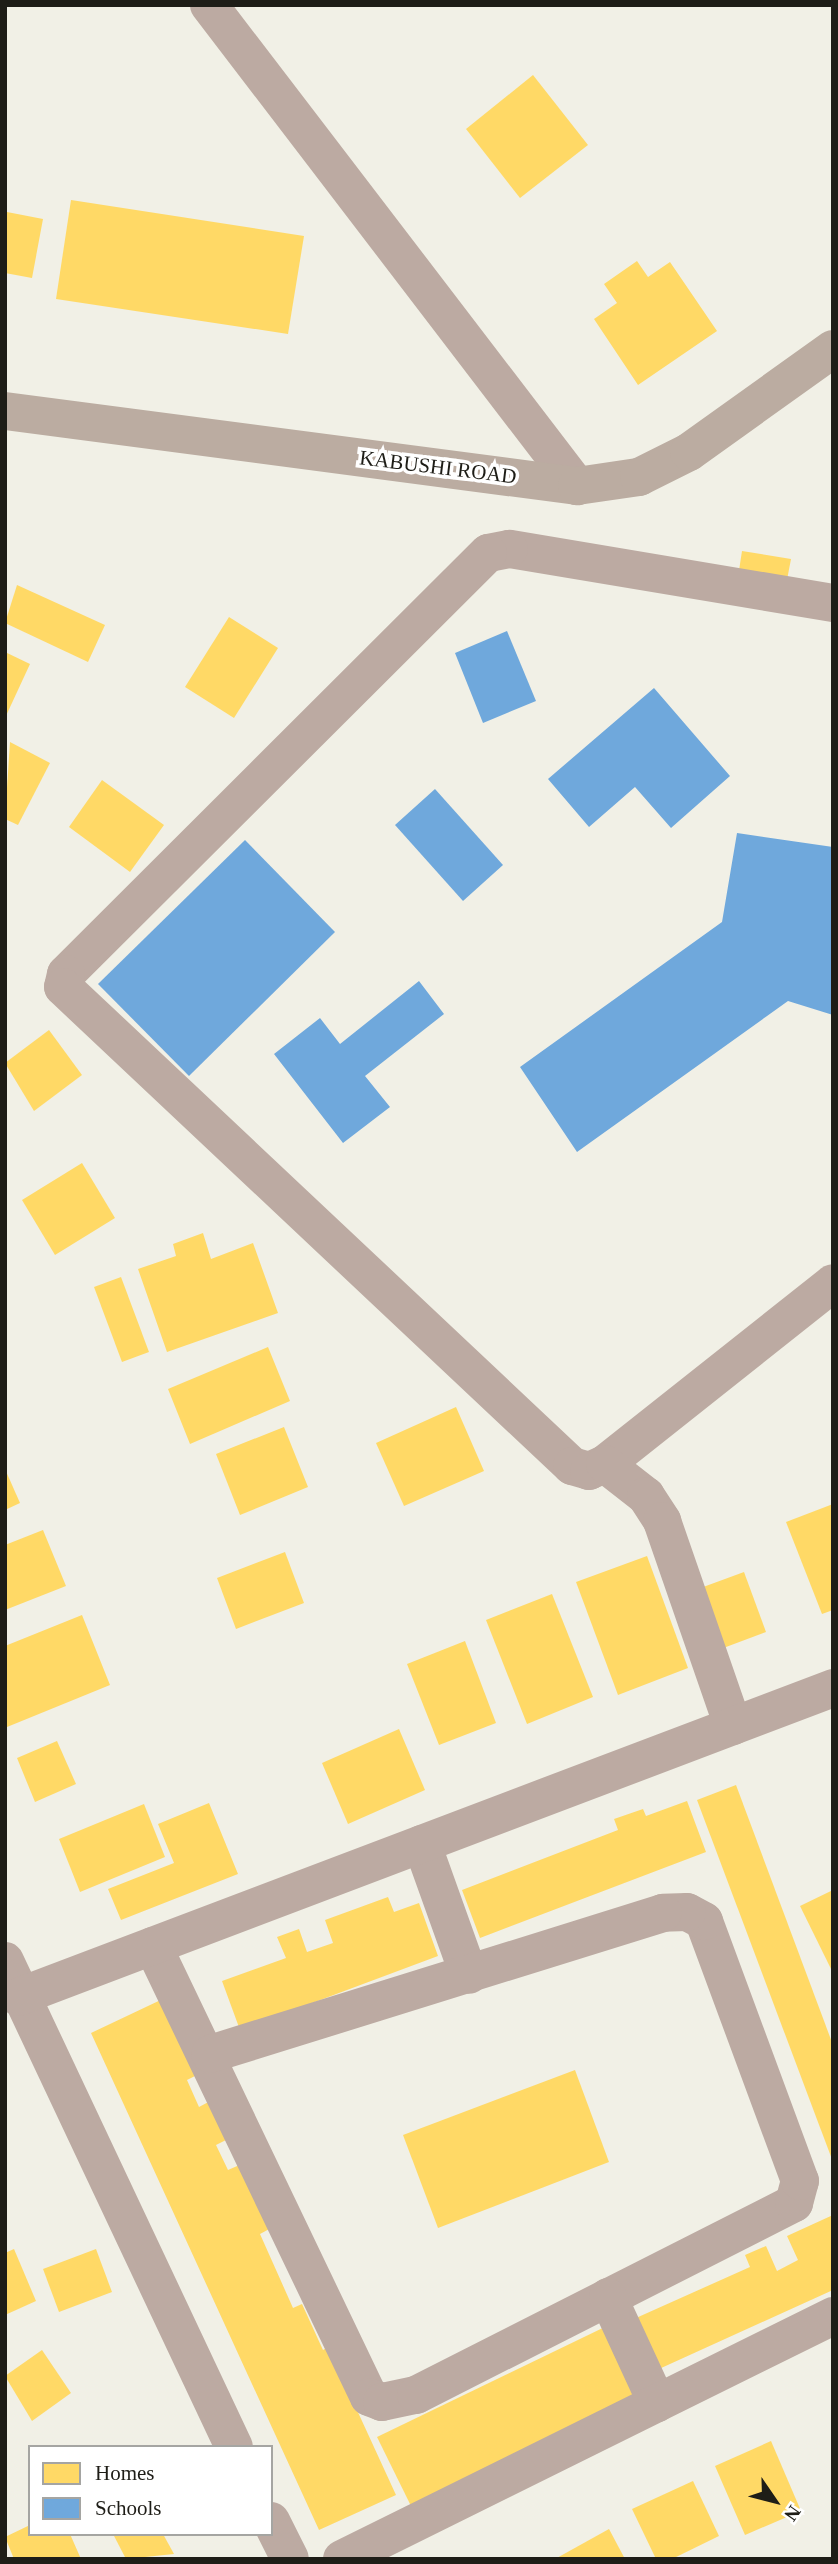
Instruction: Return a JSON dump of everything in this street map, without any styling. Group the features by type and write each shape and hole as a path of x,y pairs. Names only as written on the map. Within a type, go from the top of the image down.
{"main road":[{"name":"KABUSHI ROAD","path":"5,411 577,486 639,477 688,452 833,349"}],"street":[{"path":"209,5 577,486"},
{"path":"833,603 509,549 488,554 66,974 63,988 572,1466 589,1471 606,1464 833,1283"},
{"path":"606,1464 646,1496 662,1521 733,1726"},
{"path":"18,1997 833,1688"},
{"path":"422,1844 469,1975"},
{"path":"153,1946 210,2054 369,2397 382,2402 416,2395 794,2203 800,2181 704,1921 687,1912 663,1913 210,2054"},
{"path":"5,1961 18,1997 233,2445"},
{"path":"608,2298 657,2403"},
{"path":"342,2559 833,2316"},
{"path":"273,2525 290,2559"}],"building: Homes":[{"path":"533,75 588,145 520,198 466,129"},
{"path":"71,200 304,236 288,334 56,299"},
{"path":"7,212 43,219 32,278 5,273"},
{"path":"637,261 648,277 670,262 717,331 638,385 594,319 617,303 604,284"},
{"path":"742,551 791,559 786,585 738,577"},
{"path":"17,585 105,625 88,662 5,623"},
{"path":"229,617 278,648 234,718 185,687"},
{"path":"5,652 30,664 5,718"},
{"path":"10,742 50,763 18,825 5,819"},
{"path":"102,780 164,825 130,872 69,827"},
{"path":"49,1030 82,1075 34,1111 5,1063"},
{"path":"82,1163 115,1218 55,1255 22,1200"},
{"path":"203,1233 211,1259 253,1243 278,1313 167,1352 138,1269 176,1256 173,1244"},
{"path":"121,1277 149,1352 122,1362 94,1287"},
{"path":"268,1347 290,1401 190,1444 168,1389"},
{"path":"456,1407 484,1471 404,1506 376,1443"},
{"path":"284,1427 308,1487 240,1515 216,1454"},
{"path":"5,1469 20,1503 5,1510"},
{"path":"833,1504 833,1610 822,1614 786,1522"},
{"path":"43,1530 66,1586 5,1610 5,1545"},
{"path":"285,1552 304,1603 236,1629 217,1578"},
{"path":"647,1556 688,1668 618,1695 576,1582"},
{"path":"744,1572 766,1632 718,1650 695,1590"},
{"path":"552,1594 593,1697 527,1724 486,1620"},
{"path":"82,1615 110,1685 7,1727 5,1646"},
{"path":"465,1641 496,1723 439,1745 407,1664"},
{"path":"399,1729 425,1790 348,1824 322,1763"},
{"path":"57,1741 76,1784 35,1802 17,1758"},
{"path":"736,1785 833,2045 833,2162 697,1800"},
{"path":"687,1801 706,1852 480,1938 462,1890 618,1830 614,1819 643,1809 646,1816"},
{"path":"209,1803 238,1874 121,1920 108,1889 174,1863 158,1824"},
{"path":"144,1804 165,1857 80,1892 59,1839"},
{"path":"833,1890 833,1973 800,1906"},
{"path":"388,1897 394,1912 419,1903 438,1956 240,2030 222,1981 286,1958 277,1937 299,1929 307,1952 333,1943 325,1920"},
{"path":"167,1997 203,2072 187,2080 199,2107 214,2099 232,2137 216,2145 228,2170 244,2163 273,2227 260,2234 293,2308 302,2304 323,2350 328,2347 396,2495 319,2530 91,2033"},
{"path":"575,2070 609,2162 438,2228 403,2135"},
{"path":"833,2215 833,2290 659,2369 636,2318 750,2267 745,2255 766,2246 777,2271 798,2260 787,2236"},
{"path":"14,2249 36,2301 5,2315 5,2253"},
{"path":"96,2249 112,2292 59,2312 43,2269"},
{"path":"611,2324 644,2393 411,2506 377,2437"},
{"path":"42,2350 71,2393 32,2421 5,2376"},
{"path":"771,2441 801,2511 745,2535 715,2466"},
{"path":"693,2481 719,2536 672,2559 656,2559 632,2509"},
{"path":"28,2526 28,2536 71,2536 81,2559 14,2559 5,2537"},
{"path":"609,2529 625,2559 555,2559"},
{"path":"114,2536 164,2536 174,2554 126,2559"}],"building: Schools":[{"path":"507,631 536,701 483,723 455,653"},
{"path":"654,688 730,776 671,828 635,787 589,827 548,779"},
{"path":"435,789 503,865 463,901 395,825"},
{"path":"737,833 833,847 833,1015 788,1001 577,1152 520,1067 722,922"},
{"path":"245,840 335,932 189,1076 98,984"},
{"path":"419,981 444,1014 365,1076 390,1107 343,1143 274,1054 320,1018 340,1044"}]}
